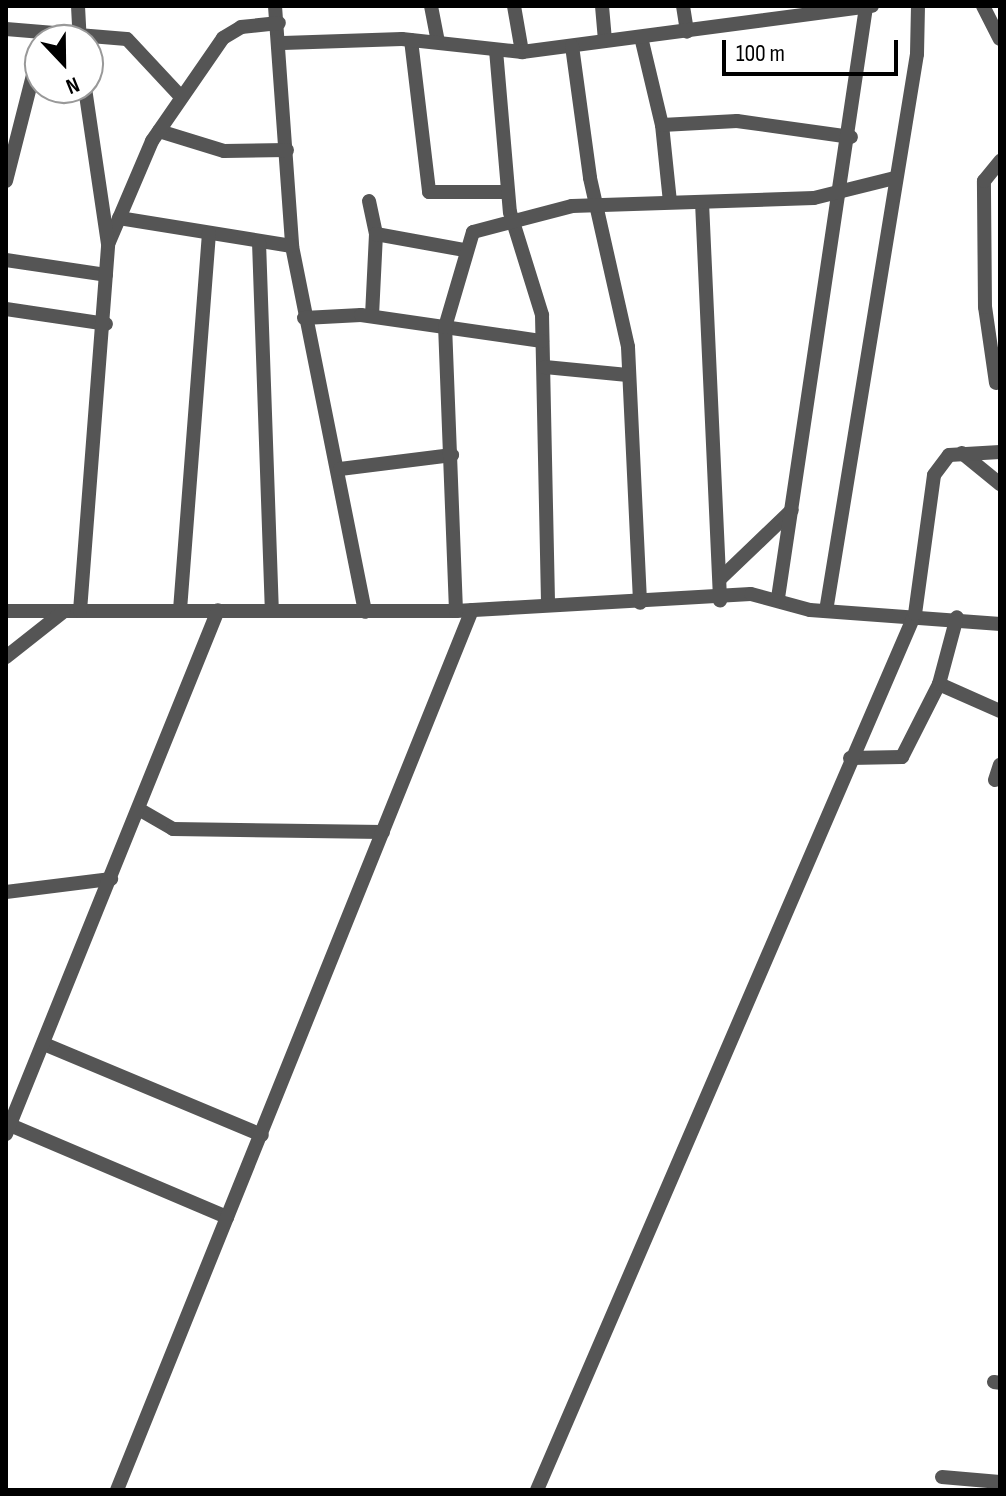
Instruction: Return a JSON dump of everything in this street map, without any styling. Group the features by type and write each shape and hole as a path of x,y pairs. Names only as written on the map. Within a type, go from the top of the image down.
{"street":[{"path":"275,6 283,43 292,246 304,318 340,469 365,612"},
{"path":"431,6 438,42"},
{"path":"514,6 522,52"},
{"path":"602,6 605,38"},
{"path":"683,6 687,32"},
{"path":"826,611 895,178 918,6"},
{"path":"983,6 1000,39"},
{"path":"283,43 411,40 522,52 605,38 687,32 845,7 869,7 778,598"},
{"path":"108,244 159,131 227,33 279,23"},
{"path":"641,37 662,125 670,202"},
{"path":"104,38 127,39 181,97"},
{"path":"411,40 429,192 507,192"},
{"path":"572,46 595,204 624,326 640,603"},
{"path":"496,50 511,217 539,295 545,367 548,604"},
{"path":"6,181 24,104"},
{"path":"80,611 106,324 108,244 87,104"},
{"path":"6,110 21,114"},
{"path":"662,125 737,121 851,137"},
{"path":"159,131 224,151 287,150"},
{"path":"996,383 986,315 984,181 1000,161"},
{"path":"456,611 445,327 464,250 479,227 511,217 595,204 842,195 895,178"},
{"path":"369,201 376,234 372,316"},
{"path":"702,202 720,601"},
{"path":"119,218 292,246"},
{"path":"180,610 209,233"},
{"path":"376,234 464,250"},
{"path":"259,242 272,608"},
{"path":"6,260 106,275"},
{"path":"6,309 106,324"},
{"path":"304,318 372,316 542,341"},
{"path":"545,367 628,375"},
{"path":"537,1490 850,758 915,614 934,475 941,461 962,453 1000,452"},
{"path":"962,453 1000,484"},
{"path":"340,469 452,455"},
{"path":"721,578 792,510"},
{"path":"6,611 272,608 365,612 456,611 548,604 778,598 826,611 957,617 1000,624"},
{"path":"218,610 142,811 8,1130 227,1217"},
{"path":"117,1490 472,610"},
{"path":"6,657 63,612"},
{"path":"850,758 900,759 939,684 957,617"},
{"path":"939,684 1000,711"},
{"path":"995,780 1000,765"},
{"path":"142,811 173,829 383,832"},
{"path":"6,892 111,879"},
{"path":"44,1044 262,1135"},
{"path":"942,1477 1000,1482"}]}
